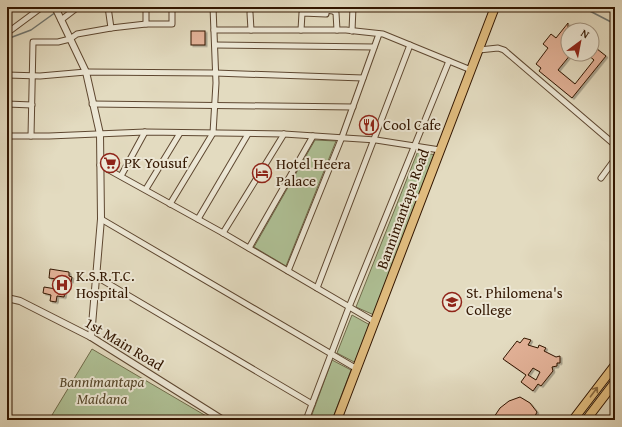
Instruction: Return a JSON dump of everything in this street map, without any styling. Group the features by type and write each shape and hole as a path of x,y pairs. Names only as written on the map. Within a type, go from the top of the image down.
{"main road":[{"name":"Bannimantapa Road","path":"337,420 495,7"},
{"path":"573,420 615,365"},
{"path":"588,419 615,382"}],"street":[{"path":"7,34 12,32 42,7"},
{"path":"55,7 86,72 100,134 101,219 91,337"},
{"path":"60,18 78,7"},
{"path":"108,7 112,28"},
{"path":"146,7 146,24"},
{"path":"31,136 33,42 58,42 70,39 77,34 112,28 146,24 172,24 172,7"},
{"path":"170,204 212,133 215,73 213,7"},
{"path":"352,31 353,7"},
{"path":"301,30 302,13 326,14 326,10 336,13 337,30"},
{"path":"250,14 251,30"},
{"path":"214,30 337,30 379,34 471,70"},
{"path":"288,271 342,137 379,34"},
{"path":"215,45 374,47"},
{"path":"317,288 376,140 410,45"},
{"path":"479,50 498,48 504,50 615,145"},
{"path":"306,420 349,307 449,61"},
{"path":"7,75 33,76 86,72 215,73 363,78"},
{"path":"7,104 32,105"},
{"path":"92,104 353,107"},
{"path":"7,136 145,132 284,134 376,140 440,150"},
{"path":"121,176 145,132"},
{"path":"146,189 180,133"},
{"path":"198,219 248,134"},
{"path":"223,233 284,134"},
{"path":"249,248 313,136"},
{"path":"601,178 615,159"},
{"path":"100,165 146,189 375,322"},
{"path":"101,219 357,369"},
{"path":"97,276 312,404"},
{"name":"1st Main Road","path":"7,298 20,301 91,337 223,420"},
{"path":"579,411 588,419"}],"green space":[{"path":"315,140 336,141 286,266 254,247"},
{"path":"418,151 435,155 374,315 356,307"},
{"path":"352,315 370,325 356,363 337,353"},
{"name":"Bannimantapa Maidana","path":"92,349 213,420 49,420"},
{"path":"332,360 351,370 332,420 310,420"}],"building":[{"path":"191,31 205,31 205,45 191,45"},
{"path":"560,33 560,62 564,62 558,70 575,84 592,62 600,62 600,51 606,56 572,98 539,71 541,68 536,64 548,48 543,44 551,34 556,38"},
{"path":"50,269 69,272 69,276 72,277 71,282 67,281 64,297 57,296 56,302 50,301 51,295 43,293 44,287 56,289 57,279 49,278"},
{"path":"524,338 531,340 528,345 538,348 539,345 546,348 544,351 556,357 560,356 560,363 557,363 557,366 552,367 553,371 541,386 538,384 533,391 521,382 526,375 503,359 517,341 520,343","holes":["533,368 540,372 536,380 528,375"]},
{"path":"520,397 530,403 537,412 533,420 492,420 500,408 509,401"}],"waterway":[{"path":"59,10 63,7"},
{"path":"582,7 615,24"},
{"path":"7,39 31,30 56,12"}],"place":[{"name":"Cool Cafe","path":"369,125"},
{"name":"PK Yousuf","path":"110,163"},
{"name":"Hotel Heera Palace","path":"262,173"},
{"name":"K.S.R.T.C. Hospital","path":"62,285"},
{"name":"St. Philomena's College","path":"452,302"}]}
